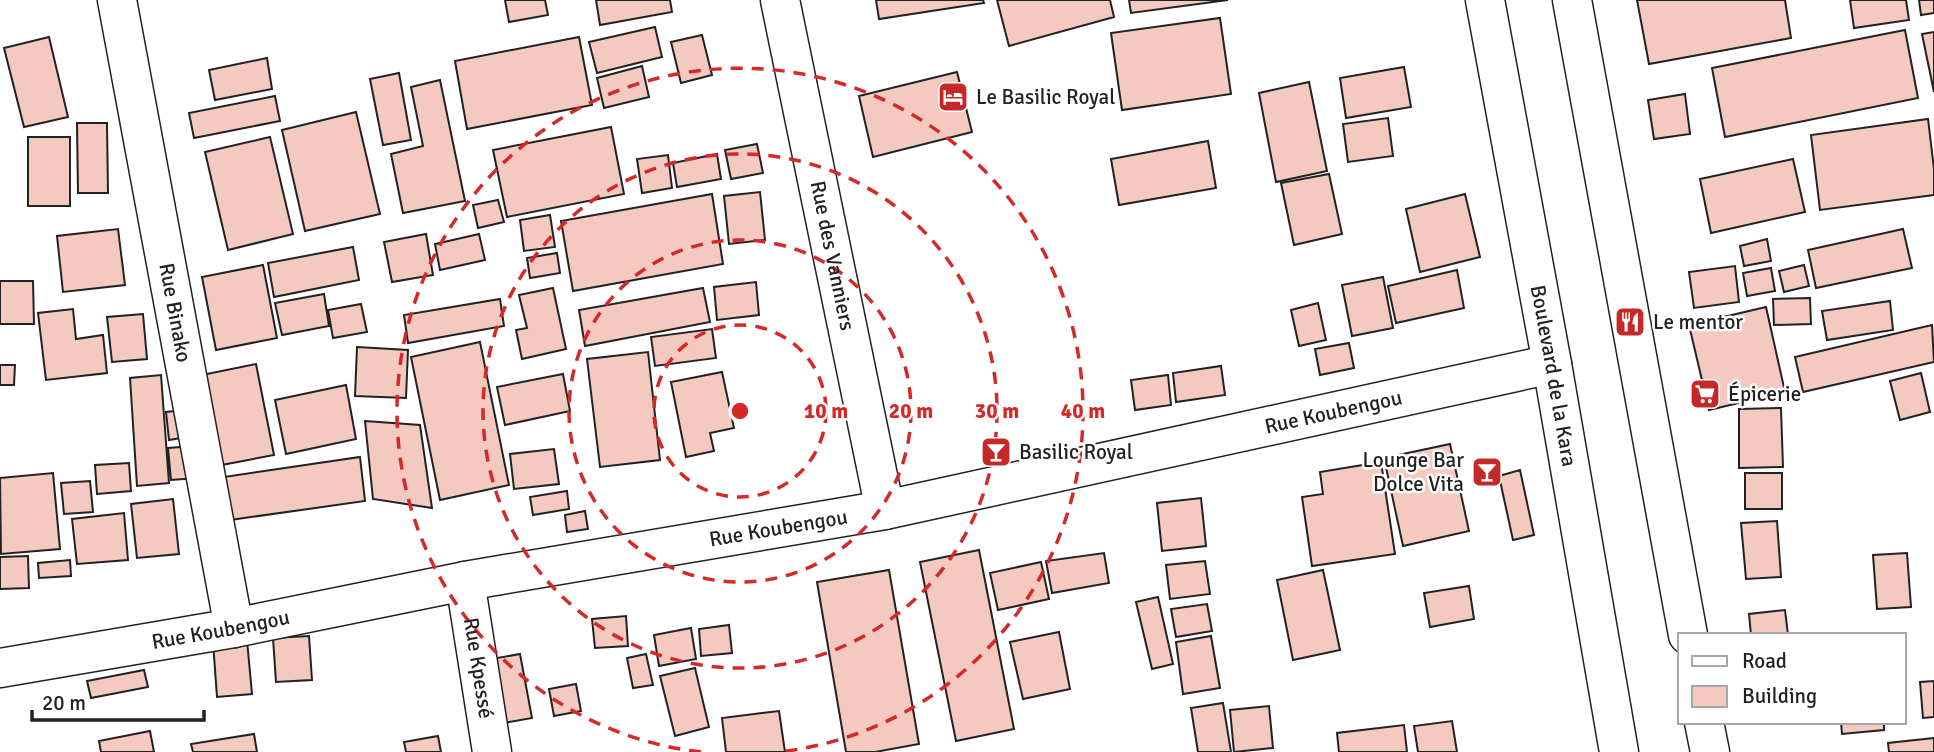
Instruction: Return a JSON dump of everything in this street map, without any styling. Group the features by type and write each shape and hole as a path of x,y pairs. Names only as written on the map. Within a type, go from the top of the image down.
{"street":[{"name":"Rue Binako","path":"117,0 234,628"},
{"name":"Rue des Vanniers","path":"780,0 885,510"},
{"name":"Boulevard de la Kara","path":"1485,0 1530,369 1619,752"},
{"path":"1572,0 1688,633"},
{"name":"Rue Koubengou","path":"0,667 234,628 465,581 885,510 1530,369"},
{"name":"Rue Kpessé","path":"465,581 492,752"},
{"path":"1704,724 1710,752"}],"building":[{"path":"505,0 545,0 548,15 509,22"},
{"path":"596,0 670,0 672,12 600,25"},
{"path":"876,0 983,0 984,3 879,19"},
{"path":"997,0 1110,0 1114,17 1009,46"},
{"path":"1129,0 1228,0 1131,13"},
{"path":"1637,0 1785,0 1791,38 1649,64"},
{"path":"1850,0 1906,0 1909,20 1854,28"},
{"path":"1919,0 1934,0 1934,13 1921,15"},
{"path":"1220,18 1231,94 1122,110 1111,33"},
{"path":"655,27 662,57 597,73 589,42"},
{"path":"1905,30 1918,98 1725,137 1712,68"},
{"path":"1934,32 1934,92 1922,34"},
{"path":"702,35 712,75 681,83 671,42"},
{"path":"49,37 68,117 24,127 4,48"},
{"path":"579,37 592,105 467,129 455,61"},
{"path":"267,58 272,89 215,100 209,70"},
{"path":"642,66 649,97 604,108 597,78"},
{"path":"1404,67 1411,107 1346,118 1340,78"},
{"path":"957,72 972,132 873,157 859,96"},
{"path":"399,73 411,140 383,145 370,79"},
{"path":"440,80 465,201 403,213 391,154 423,146 411,87"},
{"path":"1309,82 1327,171 1276,182 1259,93"},
{"path":"1685,94 1690,134 1654,139 1648,100"},
{"path":"275,96 280,121 194,138 189,113"},
{"path":"356,112 380,214 305,231 282,130"},
{"path":"1388,118 1393,156 1348,162 1343,124"},
{"path":"1928,119 1934,195 1820,210 1811,135"},
{"path":"77,123 107,123 108,193 78,193"},
{"path":"611,127 624,194 507,217 493,150"},
{"path":"28,137 70,137 70,206 28,206"},
{"path":"270,137 293,234 228,250 205,152"},
{"path":"1208,141 1216,188 1119,205 1111,159"},
{"path":"757,144 763,173 731,179 725,150"},
{"path":"717,154 721,179 677,187 673,163"},
{"path":"668,155 672,188 642,193 637,159"},
{"path":"1793,159 1805,212 1711,233 1700,179"},
{"path":"1329,174 1342,234 1294,245 1281,183"},
{"path":"760,192 765,240 729,244 724,196"},
{"path":"712,194 723,264 573,291 561,221"},
{"path":"1465,194 1480,257 1420,272 1406,209"},
{"path":"498,200 504,222 478,228 473,205"},
{"path":"550,215 555,247 524,251 520,220"},
{"path":"118,229 125,285 63,292 57,236"},
{"path":"1903,229 1912,268 1816,288 1808,250"},
{"path":"426,234 433,275 392,282 384,242"},
{"path":"479,234 485,260 440,270 435,244"},
{"path":"1767,239 1771,261 1744,266 1740,246"},
{"path":"353,247 359,280 274,297 268,263"},
{"path":"557,253 560,273 530,278 527,258"},
{"path":"263,265 277,338 216,350 202,277"},
{"path":"1804,265 1809,286 1784,292 1779,271"},
{"path":"1735,266 1739,302 1694,308 1689,272"},
{"path":"1771,268 1775,291 1747,296 1743,273"},
{"path":"1457,270 1464,308 1396,323 1388,286"},
{"path":"1383,277 1393,328 1352,336 1342,285"},
{"path":"0,281 33,281 34,324 0,324"},
{"path":"756,282 759,315 717,320 714,287"},
{"path":"553,288 566,349 522,359 516,330 527,328 519,295"},
{"path":"703,288 710,322 585,346 579,310"},
{"path":"324,294 329,326 282,335 275,303"},
{"path":"1810,298 1811,324 1774,325 1773,299"},
{"path":"500,299 504,326 408,343 404,315"},
{"path":"1890,301 1893,330 1827,340 1822,311"},
{"path":"1318,303 1326,340 1299,346 1291,310"},
{"path":"361,304 367,332 333,338 328,310"},
{"path":"1766,307 1785,392 1709,410 1689,325"},
{"path":"73,309 76,339 103,335 107,373 46,380 38,313"},
{"path":"143,314 147,359 112,362 107,317"},
{"path":"1932,325 1934,362 1803,392 1795,357"},
{"path":"712,329 716,358 655,366 651,337"},
{"path":"480,342 509,485 440,500 411,357"},
{"path":"1349,343 1354,368 1320,375 1315,349"},
{"path":"357,347 408,350 406,398 355,396"},
{"path":"648,352 660,460 600,467 587,359"},
{"path":"256,364 274,455 211,467 192,377"},
{"path":"0,365 15,365 14,385 0,385"},
{"path":"1221,366 1225,395 1176,402 1173,373"},
{"path":"722,372 734,428 710,433 714,451 686,457 671,382"},
{"path":"1921,373 1930,412 1900,420 1890,381"},
{"path":"563,374 570,411 505,425 497,387"},
{"path":"161,375 169,483 137,486 130,378"},
{"path":"1168,375 1171,405 1135,410 1131,380"},
{"path":"346,385 356,439 286,454 275,400"},
{"path":"1781,408 1783,467 1739,468 1739,409"},
{"path":"185,410 187,437 169,440 166,412"},
{"path":"365,421 420,425 432,508 373,499"},
{"path":"1450,444 1469,531 1403,546 1384,458"},
{"path":"194,446 197,478 171,480 168,448"},
{"path":"554,449 559,484 514,489 510,454"},
{"path":"360,457 365,501 223,521 217,478"},
{"path":"1381,462 1395,554 1312,566 1302,497 1323,494 1320,472"},
{"path":"129,463 131,491 97,494 95,465"},
{"path":"1520,470 1534,535 1513,540 1499,476"},
{"path":"53,473 60,549 1,554 0,478"},
{"path":"1745,473 1782,473 1782,509 1745,509"},
{"path":"90,481 93,512 64,514 61,483"},
{"path":"567,491 569,509 533,515 530,497"},
{"path":"1201,498 1206,546 1162,551 1157,503"},
{"path":"173,499 179,554 137,558 131,504"},
{"path":"585,511 588,529 567,532 565,515"},
{"path":"124,513 128,560 77,564 72,519"},
{"path":"1777,521 1781,577 1746,579 1741,523"},
{"path":"979,550 1014,729 956,741 920,562"},
{"path":"1104,553 1109,583 1052,593 1046,561"},
{"path":"1907,553 1911,607 1877,609 1873,555"},
{"path":"28,556 29,588 0,589 0,557"},
{"path":"70,560 71,576 39,578 38,563"},
{"path":"1205,561 1210,594 1170,599 1166,565"},
{"path":"1041,562 1049,599 998,610 990,573"},
{"path":"889,570 919,744 875,752 846,752 817,582"},
{"path":"1323,570 1340,650 1293,660 1277,580"},
{"path":"1469,586 1474,619 1430,627 1424,593"},
{"path":"1158,597 1173,664 1152,669 1136,602"},
{"path":"1207,604 1212,631 1176,637 1171,609"},
{"path":"1785,610 1788,633 1751,633 1749,614"},
{"path":"626,616 628,646 595,648 592,619"},
{"path":"729,625 732,653 701,656 699,629"},
{"path":"691,628 696,659 659,666 654,635"},
{"path":"1059,632 1070,689 1023,699 1010,642"},
{"path":"309,636 312,680 276,682 273,638"},
{"path":"1211,636 1220,688 1183,694 1176,642"},
{"path":"247,640 252,694 217,697 213,642"},
{"path":"520,654 532,718 498,724 486,660"},
{"path":"646,654 653,685 633,688 627,658"},
{"path":"695,668 709,727 675,736 660,676"},
{"path":"144,670 148,687 91,698 87,681"},
{"path":"1934,681 1934,717 1923,718 1920,682"},
{"path":"576,684 581,711 554,716 549,689"},
{"path":"1223,703 1231,752 1198,752 1191,708"},
{"path":"1269,706 1273,748 1234,752 1230,710"},
{"path":"779,711 785,752 726,752 722,718"},
{"path":"1452,721 1457,752 1418,752 1414,726"},
{"path":"1841,724 1884,724 1884,730 1842,734"},
{"path":"1404,725 1407,752 1339,752 1337,733"},
{"path":"150,731 154,752 101,752 99,741"},
{"path":"254,734 257,752 193,752 191,744"},
{"path":"438,736 441,752 406,752 404,742"},
{"path":"1934,738 1934,752 1889,752 1888,743"}],"place":[{"name":"Le Basilic Royal","path":"953,97"},
{"name":"Le mentor","path":"1630,322"},
{"name":"Épicerie","path":"1705,394"},
{"name":"Basilic Royal","path":"996,452"},
{"name":"Lounge Bar Dolce Vita","path":"1487,472"}]}
